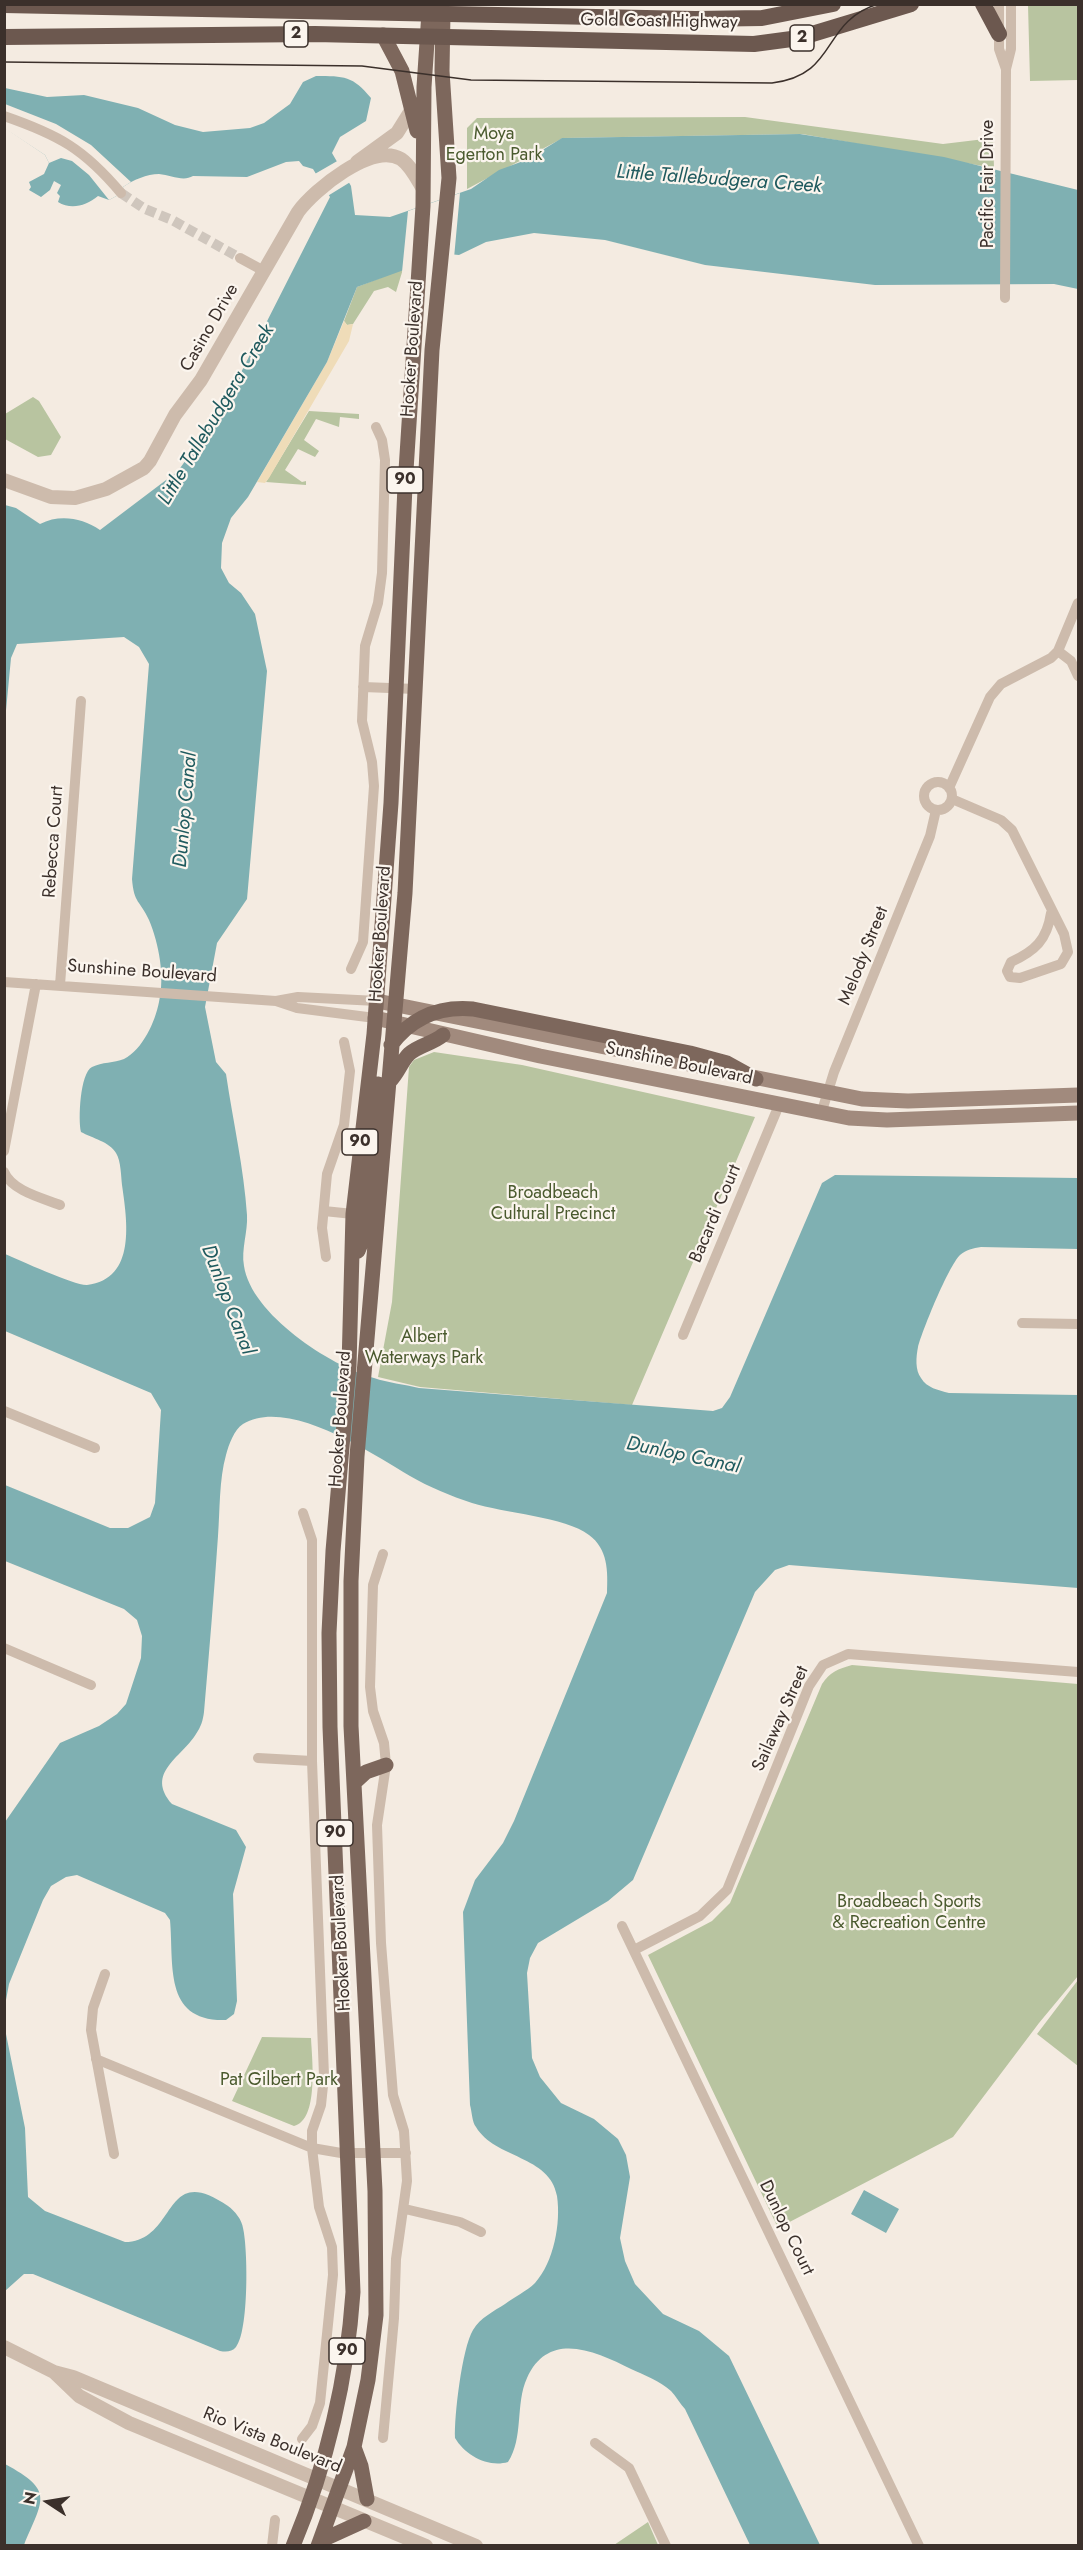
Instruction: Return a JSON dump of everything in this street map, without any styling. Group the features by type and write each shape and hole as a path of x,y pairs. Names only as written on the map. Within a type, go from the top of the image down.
{"highway":[{"name":"Gold Coast Highway","path":"4,4 164,10 436,8 730,19 833,4"},
{"name":"Gold Coast Highway","path":"4,37 383,35 754,44 800,38 911,4"},
{"path":"983,4 999,34"}],"main road":[{"name":"Hooker Boulevard","path":"319,2543 354,2447 366,2391 376,2315 378,2264 374,2153 353,1753 350,1624 357,1456 357,1366 351,1270 353,1214 377,1001 397,688 405,486 423,206 422,154 436,8"},
{"path":"383,35 399,64 422,154"},
{"name":"Hooker Boulevard","path":"293,2546 319,2480 340,2399 351,2319 353,2261 330,1677 333,1551 343,1446 357,1366 390,1081 405,893 423,497 438,269 447,198 448,150 442,77 435,36"},
{"name":"Sunshine Boulevard","path":"377,1001 862,1099 908,1101 1078,1095"},
{"path":"351,1270 362,1241 380,1074 385,1056 404,1030 430,1013 449,1008 473,1009 712,1059 756,1078"},
{"name":"Sunshine Boulevard","path":"375,1018 443,1035 821,1114 887,1120 1078,1113"},
{"path":"390,1081 400,1071 411,1053 433,1043 443,1035"},
{"path":"353,1753 386,1765"},
{"path":"354,1783 366,1772 386,1765"},
{"path":"354,2447 361,2466 367,2499"},
{"path":"319,2543 364,2521"}],"street":[{"name":"Pacific Fair Drive","path":"999,4 999,49 1006,69"},
{"name":"Pacific Fair Drive","path":"1005,293 1006,69 1011,49 1011,4"},
{"path":"352,166 397,133 412,109"},
{"path":"4,116 60,138 77,148 122,193"},
{"name":"Casino Drive","path":"4,480 51,496 75,498 106,489 144,468 175,415 201,380 298,212 319,188 352,166 394,156 408,166 423,189"},
{"path":"240,258 264,271"},
{"name":"Hooker Boulevard","path":"351,969 363,942 374,786 372,762 362,721 365,646 378,603 382,573 385,460 382,440 376,427"},
{"path":"1051,914 1042,942 1032,953 1011,962 1007,971 1011,977 1020,978 1061,963 1068,952 1064,934 1051,914 1011,830 1000,820 951,794 938,782 927,788 925,800 936,810 948,806 951,794 990,697 1001,684 1051,658 1058,651 1078,603"},
{"path":"1058,651 1071,661 1078,676"},
{"path":"363,687 416,689"},
{"name":"Rebecca Court","path":"60,985 81,701"},
{"name":"Melody Street","path":"821,1114 930,837 936,810"},
{"name":"Sunshine Boulevard","path":"4,982 276,1001 297,1008 375,1018"},
{"path":"4,1151 36,984"},
{"name":"Sunshine Boulevard","path":"276,1001 298,997 377,1001"},
{"path":"326,1257 323,1239 327,1174 346,1117 350,1071 345,1042"},
{"name":"Bacardi Court","path":"683,1335 779,1105"},
{"path":"4,1172 11,1183 18,1188 60,1205"},
{"path":"324,1211 353,1214"},
{"path":"1022,1323 1078,1324"},
{"path":"4,1411 95,1448"},
{"name":"Hooker Boulevard","path":"302,2439 312,2426 320,2403 333,2275 332,2247 320,2207 312,2148 312,2131 321,2105 324,2076 312,1761 312,1540 303,1513"},
{"path":"383,1554 373,1585 370,1688 372,1711 384,1743 386,1765 377,1825 381,1943 393,2095 404,2131 406,2153 405,2209 396,2259 394,2318 383,2438"},
{"path":"4,1648 91,1685"},
{"name":"Sailaway Street","path":"634,1950 700,1916 727,1890 809,1686 823,1665 848,1654 1078,1672"},
{"path":"258,1758 312,1761"},
{"name":"Dunlop Court","path":"622,1926 919,2546"},
{"path":"105,1974 93,2008 91,2030 114,2154"},
{"path":"96,2059 312,2148 349,2153 406,2153"},
{"path":"405,2209 460,2222 481,2232"},
{"name":"Rio Vista Boulevard","path":"4,2348 54,2372 73,2377 476,2546"},
{"name":"Rio Vista Boulevard","path":"54,2372 79,2396 129,2423 426,2546"},
{"path":"595,2443 629,2468 666,2546"},
{"path":"272,2546 275,2520"}],"green space":[{"path":"1028,5 1078,5 1078,80 1030,81"},
{"name":"Moya Egerton Park","path":"745,117 943,144 993,138 994,168 802,134 563,138 467,189 467,128 477,118"},
{"path":"403,269 396,292 388,287 374,291 353,324 347,325 344,321 357,287"},
{"path":"33,397 39,401 61,437 51,455 38,457 5,439 5,414"},
{"path":"309,411 359,414 359,419 340,417 339,427 316,419 304,440 319,451 315,457 298,449 285,470 302,482 306,481 306,485 266,482"},
{"name":"Broadbeach Cultural Precinct","path":"434,1052 522,1065 755,1117 632,1405 420,1387 378,1377 392,1302 409,1067 414,1060"},
{"name":"Broadbeach Sports & Recreation Centre","path":"852,1665 1078,1684 1078,1976 1039,2023 953,2137 778,2228 648,1955 712,1921 730,1903 822,1684 835,1672"},
{"path":"1078,1980 1078,2066 1037,2034"},
{"name":"Pat Gilbert Park","path":"262,2037 311,2038 313,2073 311,2101 302,2121 294,2126 232,2101"},
{"path":"648,2522 658,2545 614,2545"}],"sand":[{"path":"344,321 347,325 353,324 349,341 269,478 265,483 257,482 327,362"}],"water":[{"path":"316,76 334,76 353,81 371,98 366,121 340,137 332,153 351,186 355,215 390,217 471,189 499,170 526,160 562,138 800,134 944,157 1078,190 1078,289 1054,284 875,285 705,265 605,240 534,233 486,242 459,255 448,254 357,287 327,362 248,497 231,518 222,543 221,568 229,583 241,593 255,614 267,671 247,899 217,943 205,1007 216,1062 226,1074 241,1163 247,1215 244,1266 250,1284 261,1302 295,1336 315,1350 356,1372 379,1380 419,1388 713,1411 722,1408 730,1397 822,1183 835,1175 1078,1178 1078,1249 981,1247 962,1253 949,1272 936,1299 918,1347 916,1359 919,1375 923,1381 933,1388 949,1393 1078,1395 1078,1588 789,1565 775,1570 755,1592 633,1880 608,1901 538,1943 530,1958 527,1973 532,2058 540,2077 561,2103 594,2119 618,2139 626,2155 630,2177 620,2238 625,2261 635,2284 663,2314 699,2331 729,2356 820,2545 750,2545 685,2409 673,2393 652,2378 589,2351 561,2349 548,2354 536,2363 523,2388 516,2442 508,2462 493,2463 478,2459 465,2450 455,2438 457,2399 462,2367 473,2330 487,2315 535,2283 542,2274 555,2242 558,2218 557,2196 544,2172 496,2146 485,2137 474,2122 470,2105 463,1912 475,1880 503,1843 514,1821 607,1593 606,1561 595,1541 579,1529 550,1520 485,1507 432,1488 352,1442 305,1423 283,1418 261,1418 243,1424 230,1442 221,1485 203,1718 190,1743 168,1766 162,1783 172,1804 236,1830 246,1847 233,1894 237,2001 234,2014 226,2020 206,2018 191,2012 182,2001 176,1988 173,1972 170,1920 165,1913 77,1875 66,1877 51,1886 43,1900 9,1984 6,2000 6,2034 25,2128 28,2197 45,2211 125,2242 142,2238 154,2229 180,2197 192,2192 207,2194 228,2206 240,2219 245,2238 246,2289 240,2338 233,2350 220,2351 33,2274 24,2274 5,2291 5,1822 60,1743 99,1726 117,1714 126,1704 141,1658 142,1636 137,1620 124,1609 5,1561 5,1485 110,1528 128,1528 150,1517 155,1503 161,1410 151,1393 5,1331 5,1254 60,1277 87,1285 103,1280 114,1272 121,1260 125,1246 126,1215 119,1160 110,1146 81,1132 82,1087 92,1067 124,1059 137,1049 151,1026 157,1010 161,982 156,939 149,920 136,898 132,879 149,664 139,647 124,637 17,644 11,658 5,721 5,505 16,508 40,524 63,518 78,520 100,530 178,471 223,408 330,197 313,169 303,166 299,161 286,162 247,177 177,178 159,174 150,175 127,184 123,187 124,192 109,200 98,196 78,206 68,206 58,202 60,196 57,193 61,185 54,181 50,190 41,197 29,190 31,187 29,182 44,174 49,163 45,155 5,128 5,88 47,97 84,95 138,108 175,125 203,132 250,128 264,123 290,104 303,82"},
{"path":"864,2190 899,2209 886,2233 851,2214"},
{"path":"5,2464 32,2482 38,2489 40,2497 40,2506 24,2545 5,2545"}],"pier":[{"path":"5,104 56,124 91,145 131,182 123,187 124,192 109,200 89,175 72,161 61,158 49,163 45,155 4,128"},
{"path":"339,160 352,181 326,197 313,175"},
{"path":"460,193 454,258 402,272 408,211"}],"tunnel":[{"path":"121,193 145,209 172,220 240,258"}],"tram line":[{"path":"4,62 362,66 471,80 772,83 793,78 809,70 820,59 846,23 860,12 878,4"}],"water label":[{"name":"Little Tallebudgera Creek","path":"719,180"},
{"name":"Little Tallebudgera Creek","path":"217,415"},
{"name":"Dunlop Canal","path":"186,810"},
{"name":"Dunlop Canal","path":"227,1300"},
{"name":"Dunlop Canal","path":"683,1456"}],"park label":[{"name":"Albert Waterways Park","path":"424,1348"}]}
